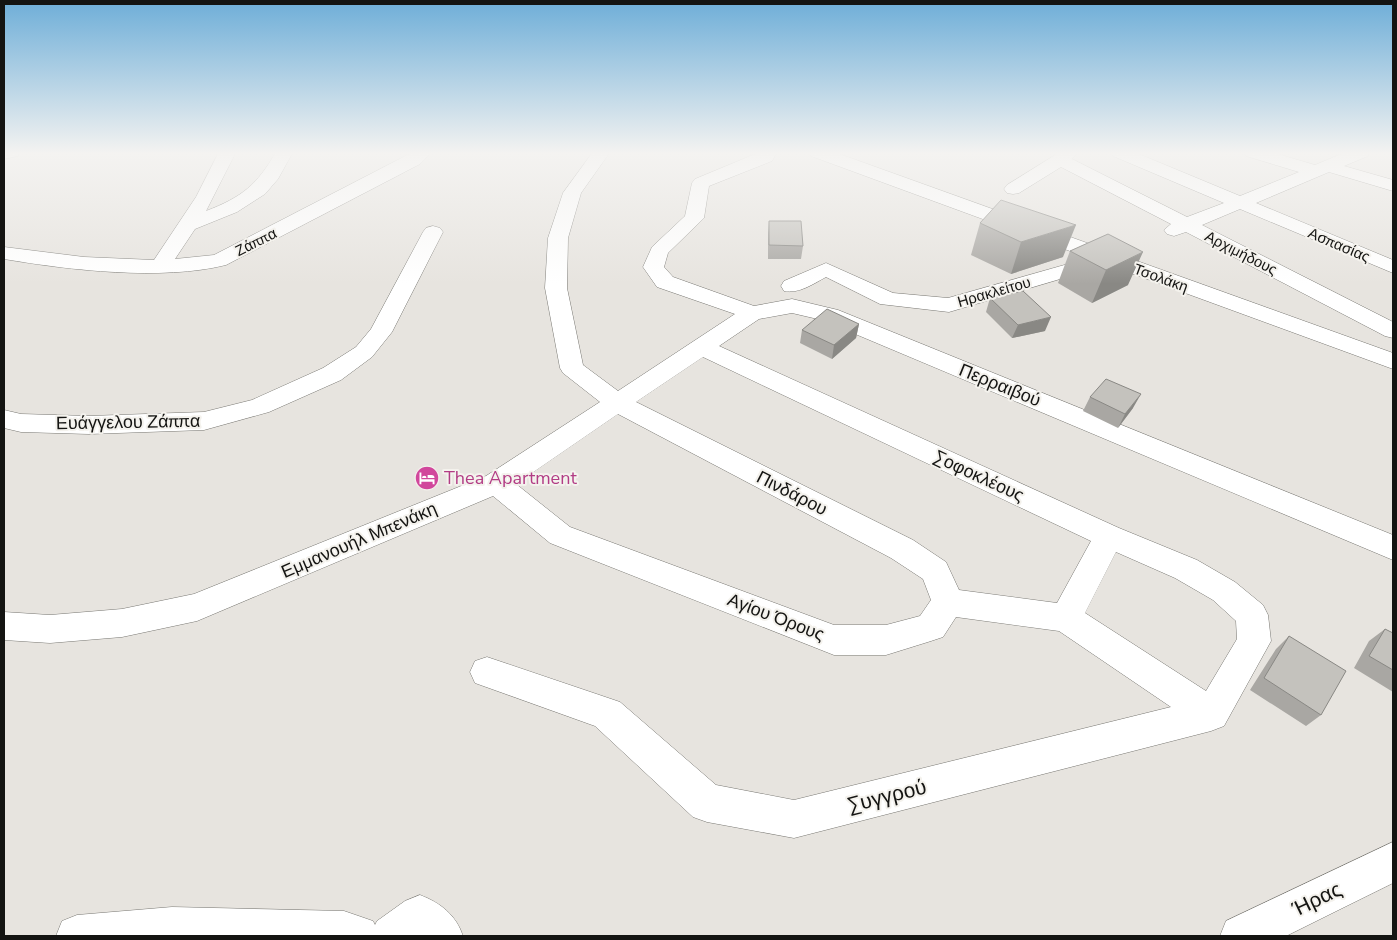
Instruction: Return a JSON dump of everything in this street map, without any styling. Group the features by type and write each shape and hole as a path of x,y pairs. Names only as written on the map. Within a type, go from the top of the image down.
{"street":[{"path":"4,253 76,262 160,266 206,196"},
{"path":"188,225 217,214 250,196"},
{"name":"Ζάππα","path":"160,266 219,261 345,196"},
{"path":"571,196 558,238 556,288 572,368 617,403"},
{"path":"698,196 694,218 659,251 653,267 665,282 752,313"},
{"name":"Τσολάκη","path":"936,196 1393,361"},
{"name":"Αρχιμήδους","path":"1135,196 1186,225 1393,331"},
{"name":"Ασπασίας","path":"1224,196 1393,267"},
{"path":"1164,234 1254,196"},
{"name":"Ευάγγελου Ζάππα","path":"4,418 21,423 89,425 204,421 260,406 332,374 364,352 381,332 433,232"},
{"name":"Ηρακλείτου","path":"792,286 826,270 888,299 949,305 1108,259"},
{"name":"Περραιβού","path":"617,403 752,313 792,306 830,315 1393,548"},
{"name":"Σοφοκλέους","path":"700,346 1109,536 1186,569 1224,591 1252,615 1254,641 1211,714"},
{"name":"Εμμανουήλ Μπενάκη","path":"4,626 50,629 112,623 197,607 496,483 617,403"},
{"name":"Πινδάρου","path":"617,403 902,550 935,571 948,602"},
{"name":"Αγίου Όρους","path":"496,483 560,535 834,640 886,640 932,627 948,602"},
{"path":"1066,618 1109,536"},
{"path":"948,602 1066,618 1211,714"},
{"name":"Συγγρού","path":"487,672 608,714 708,803 794,820 1211,714"},
{"name":"Ήρας","path":"1241,936 1393,862"},
{"path":"392,936 420,916 442,936"},
{"path":"77,936 172,928 344,932 358,936"}],"building":[{"path":"1001,200 1076,225 1021,242 980,223"},
{"path":"769,221 801,221 803,246 769,245"},
{"path":"1108,234 1143,252 1106,270 1070,251"},
{"path":"1023,291 1051,317 1018,325 990,298"},
{"path":"827,309 859,324 834,345 802,330"},
{"path":"1106,379 1141,394 1125,414 1090,397"},
{"path":"1385,629 1393,633 1393,670 1369,656"},
{"path":"1289,636 1346,671 1321,715 1264,678"}],"place":[{"name":"Thea Apartment","path":"427,478"}]}
